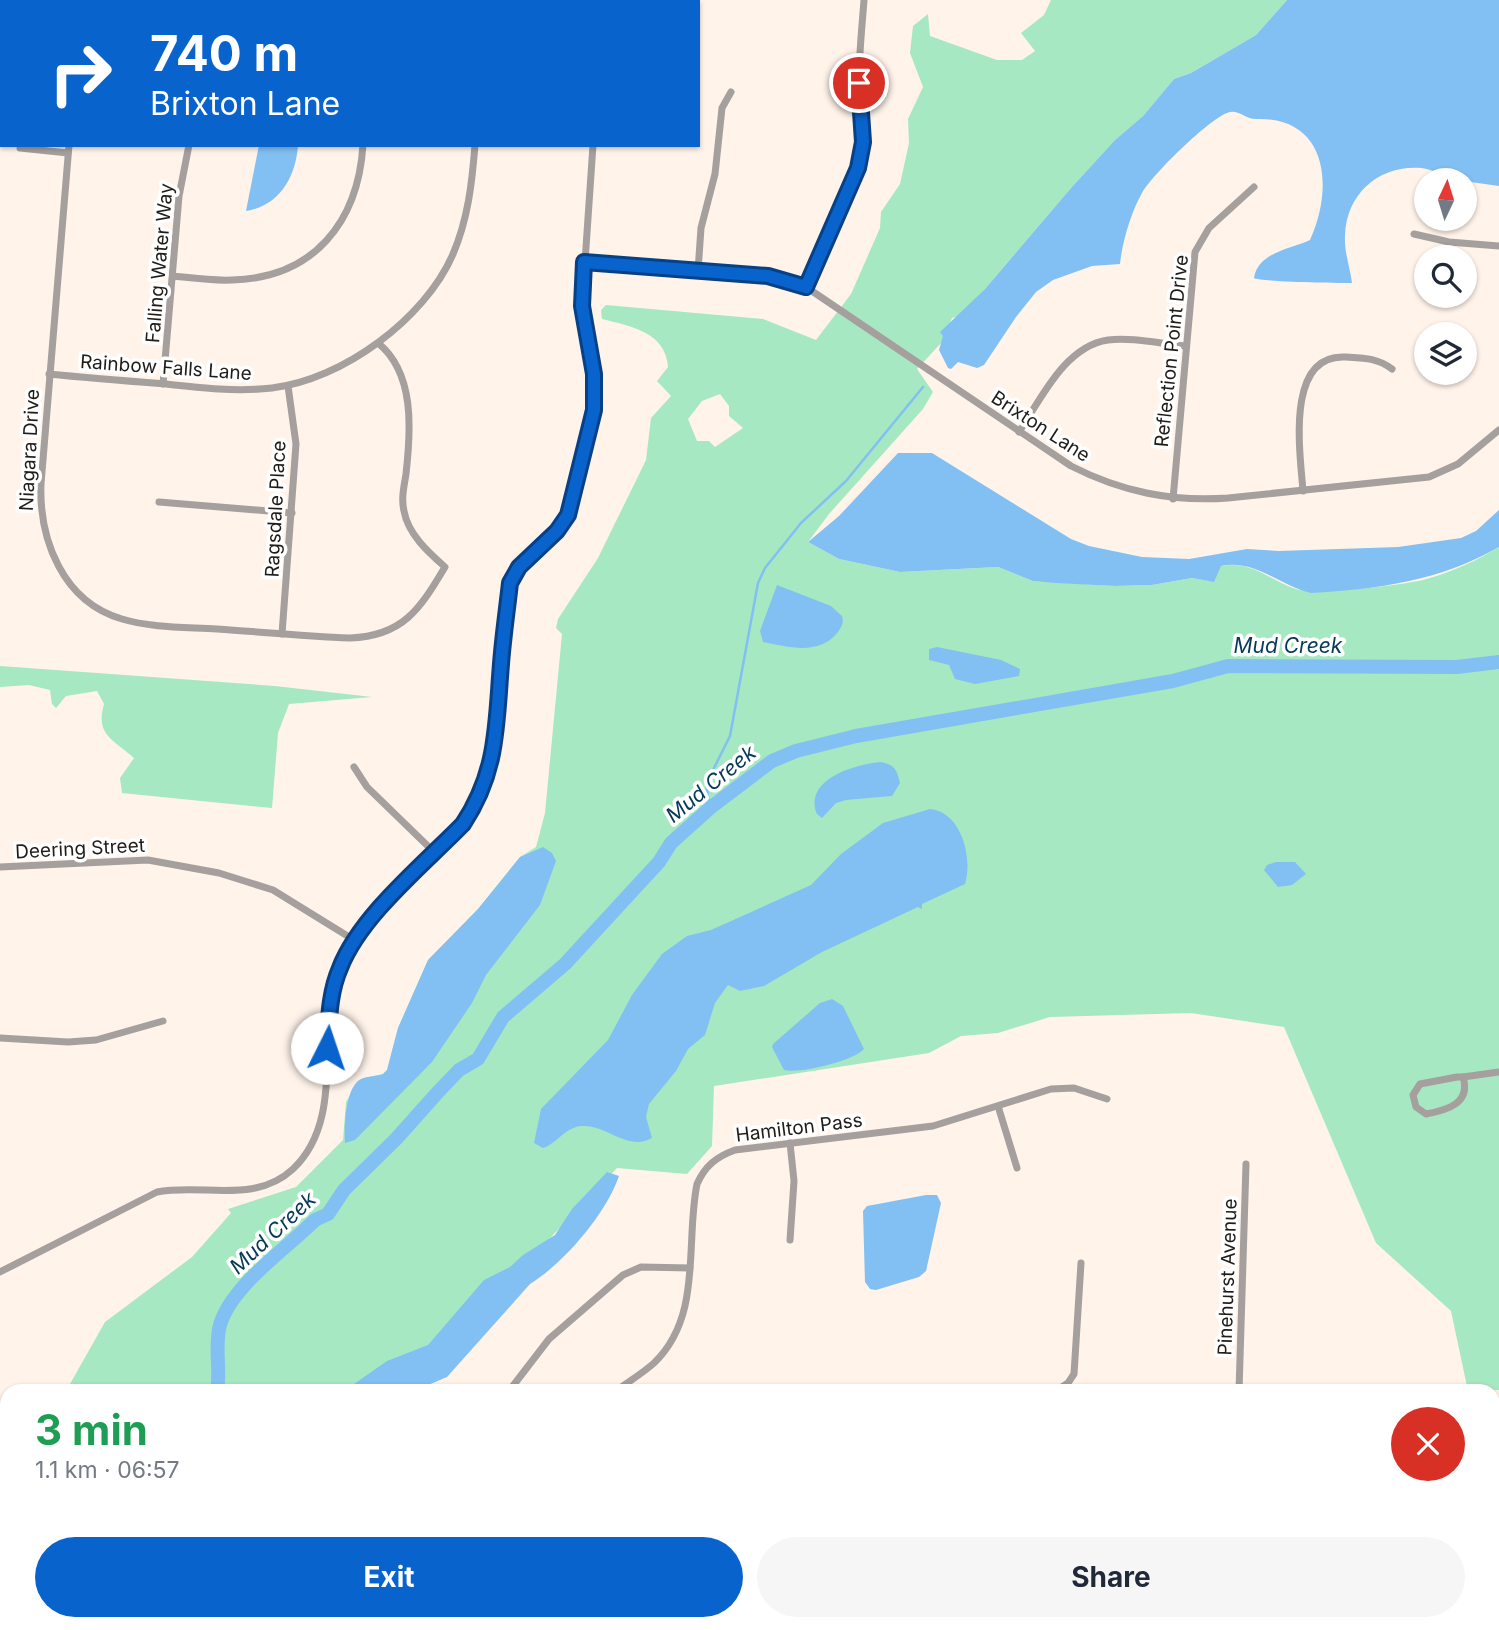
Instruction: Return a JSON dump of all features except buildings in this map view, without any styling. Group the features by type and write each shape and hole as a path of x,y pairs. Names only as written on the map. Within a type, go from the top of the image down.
{"street":[{"path":"806,287 858,168 863,135 859,83 864,0"},
{"path":"698,271 701,228 715,174 722,108 731,92"},
{"name":"Falling Water Way","path":"163,384 179,196 189,147"},
{"path":"173,276 232,280 257,278 280,271 302,259 323,244 349,211 359,182 363,147"},
{"name":"Rainbow Falls Lane","path":"50,374 238,389 288,386 333,368 378,343 417,307 452,257 468,206 475,147"},
{"path":"0,1272 157,1192 174,1188 253,1190 271,1184 292,1170 313,1146 320,1131 332,991 340,966 354,940 463,824 480,797 489,774 495,744 510,583 519,567 557,531 568,515 594,410 594,374 582,306 593,147"},
{"path":"20,148 68,149"},
{"name":"Niagara Drive","path":"68,149 41,522 51,554 71,584 102,611 121,619 350,638 379,635 421,608 444,567 410,529 404,513 402,495 409,403 398,368 389,352 378,343"},
{"name":"Reflection Point Drive","path":"1174,499 1185,346 1193,265 1198,244 1215,221 1254,187"},
{"path":"1414,234 1449,242 1499,246"},
{"name":"Brixton Lane","path":"584,262 768,276 806,287 1019,432 1092,477 1142,493 1174,499 1196,500 1414,480 1440,474 1458,464 1499,430"},
{"path":"1019,432 1066,363 1089,346 1118,340 1185,346"},
{"path":"1303,491 1300,439 1304,387 1311,371 1320,362 1339,356 1379,360 1392,369"},
{"name":"Ragsdale Place","path":"282,634 296,444 288,386"},
{"path":"159,502 292,513"},
{"path":"354,767 367,787 434,852"},
{"name":"Deering Street","path":"0,867 148,860 219,873 273,890 354,940"},
{"path":"0,1038 68,1042 96,1040 163,1021"},
{"path":"1463,1077 1466,1094 1461,1101 1426,1114 1416,1107 1413,1095 1420,1084 1463,1077 1499,1072"},
{"name":"Hamilton Pass","path":"625,1384 655,1362 675,1335 686,1304 695,1196 702,1172 722,1155 735,1150 933,1125 1041,1091 1063,1088 1093,1092 1107,1099"},
{"path":"998,1106 1017,1168"},
{"path":"790,1143 794,1181 790,1240"},
{"name":"Pinehurst Avenue","path":"1239,1384 1246,1164"},
{"path":"1067,1384 1075,1368 1081,1263"},
{"path":"514,1384 549,1339 623,1275 641,1267 690,1268"}],"green space":[{"path":"1051,0 1287,0 1256,35 1191,73 1174,79 1143,116 1115,140 1071,188 985,289 959,316 952,318 942,342 917,369 933,392 923,409 829,514 808,542 839,559 900,572 998,567 1033,581 1115,586 1152,585 1192,578 1210,581 1221,566 1232,565 1261,572 1296,589 1307,591 1419,581 1457,569 1499,547 1499,1384 1467,1384 1451,1311 1376,1243 1284,1027 1191,1013 1050,1017 998,1033 961,1036 929,1053 714,1086 712,1146 687,1174 617,1168 424,1370 394,1384 70,1384 105,1322 192,1257 231,1213 228,1209 296,1187 343,1140 346,1102 358,1081 383,1074 387,1070 398,1028 428,960 478,909 520,857 536,847 545,813 562,634 556,628 558,619 598,558 646,460 651,418 671,396 657,381 668,367 661,346 645,332 602,319 601,310 606,305 763,319 816,340 851,294 880,228 881,212 900,184 909,143 908,119 923,87 910,53 913,26 928,14 930,36 997,60 1022,60 1035,51 1021,33 1044,15","holes":["720,394 729,406 729,416 743,428 715,447 709,441 697,441 688,419 702,401"]},
{"path":"0,666 275,686 372,697 289,704 278,733 272,808 122,793 120,778 134,758 104,730 104,704 97,691 66,696 56,708 52,704 50,690 29,685 0,687"}],"water":[{"path":"1287,0 1499,0 1499,186 1477,183 1477,168 1406,168 1392,171 1368,185 1352,206 1347,220 1345,241 1352,283 1254,278 1257,269 1268,257 1310,240 1322,199 1319,159 1311,143 1299,130 1281,121 1253,119 1235,112 1227,113 1194,137 1142,193 1125,237 1120,264 1092,266 1053,280 1036,292 984,365 977,368 958,362 951,369 948,368 939,350 943,336 940,332 985,289 1115,140 1143,116 1174,79 1191,73 1256,35"},
{"path":"259,147 298,147 294,168 284,188 268,203 246,211"},
{"path":"898,453 932,453 1071,539 1089,546 1142,557 1189,559 1247,549 1279,551 1398,547 1461,538 1476,531 1499,510 1499,547 1454,568 1408,581 1311,593 1245,566 1233,565 1221,566 1214,582 1192,578 1152,585 1115,586 1033,581 998,567 900,572 839,559 808,542 839,516"},
{"path":"777,585 831,606 842,616 843,621 838,632 830,640 813,647 763,642 760,631"},
{"path":"937,647 1001,660 1020,669 1019,676 975,684 955,679 949,665 929,660 929,649"},
{"path":"881,762 895,769 898,775 900,783 892,796 846,800 836,803 822,818 817,814 815,802 818,791 825,783 846,770"},
{"path":"930,809 950,818 957,827 966,850 965,884 922,904 922,909 918,907 822,952 764,986 740,991 728,985 715,1003 705,1035 688,1049 676,1071 649,1104 646,1117 652,1138 634,1142 600,1129 582,1126 571,1129 543,1148 534,1143 541,1109 608,1040 632,995 662,954 687,936 711,930 811,885 841,854 883,823"},
{"path":"543,847 552,853 556,861 540,905 486,975 472,1003 432,1062 355,1140 345,1143 347,1108 352,1090 361,1079 383,1074 387,1070 398,1028 428,960 478,909 520,857"},
{"path":"1295,862 1306,874 1292,885 1278,887 1264,870 1267,865"},
{"path":"832,999 843,1006 864,1049 858,1054 826,1066 784,1070 773,1044 820,1003"},
{"path":"607,1172 619,1176 604,1206 570,1251 530,1284 447,1377 430,1384 354,1384 387,1361 428,1345 484,1280 510,1267 523,1255 555,1235 572,1209"},
{"path":"937,1195 941,1203 926,1271 919,1277 876,1290 870,1289 865,1282 863,1211 867,1206"}],"waterway":[{"path":"710,808 706,784 730,736 758,583 765,568 801,523 846,481 923,387"},
{"name":"Mud Creek","path":"217,1384 220,1325 226,1310 247,1282 315,1220 328,1214 344,1190 396,1139 459,1070 478,1059 503,1017 565,964 659,862 671,843 710,808 772,761 796,751 856,736 1173,681 1228,666 1457,667 1499,662"}],"route":[{"path":"327,1048 332,991 340,966 354,940 463,824 476,804 489,774 495,744 510,583 519,567 557,531 568,515 594,410 594,374 582,306 584,262 768,276 806,287 858,168 863,142 859,83"}]}
